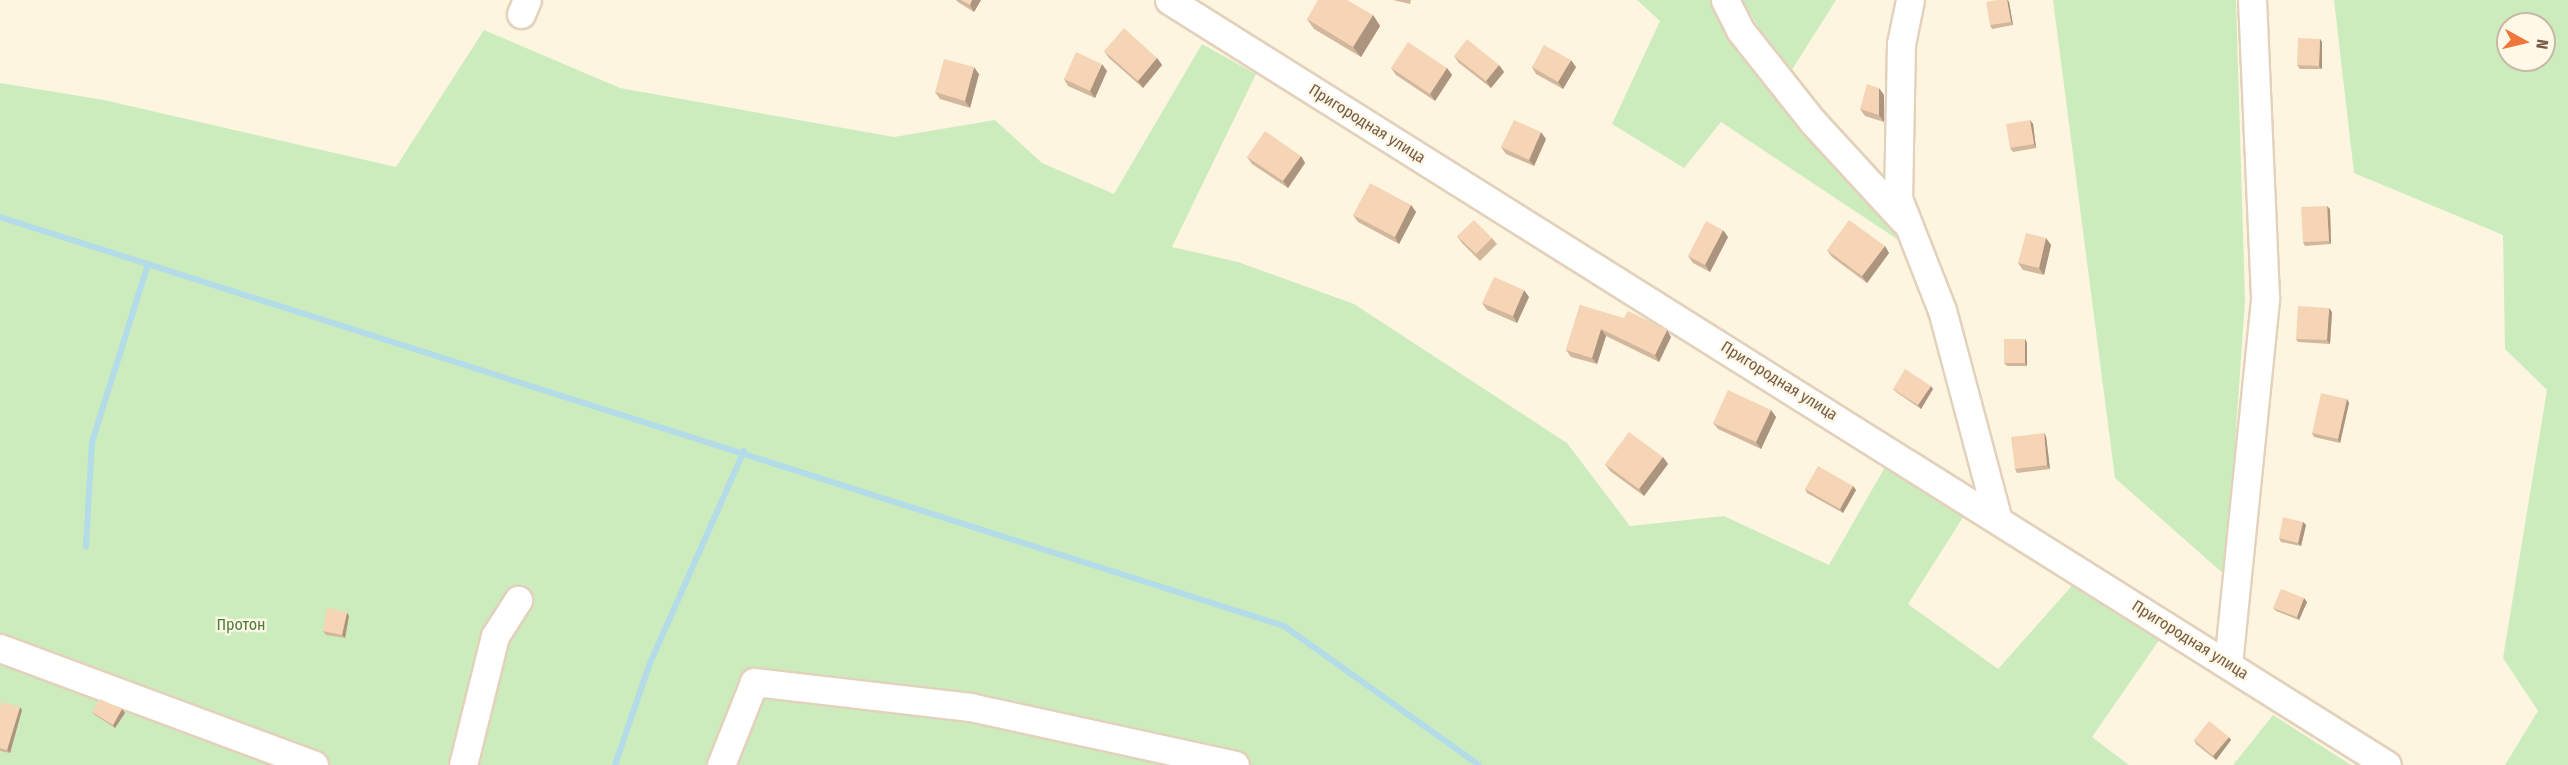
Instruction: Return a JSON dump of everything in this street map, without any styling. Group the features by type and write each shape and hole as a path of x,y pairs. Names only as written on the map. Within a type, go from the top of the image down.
{"street":[{"name":"Пригородная улица","path":"1169,0 1996,517 2387,765"},
{"path":"1725,0 1740,30 1813,122 1904,221"},
{"path":"1910,0 1901,44 1898,198 1904,221 1942,310 1974,413 1996,517"},
{"path":"2228,664 2265,297 2252,0"},
{"path":"463,765 495,636 518,600"},
{"path":"0,648 314,765"},
{"path":"721,765 754,681 970,707 1235,765"}],"green space":[{"path":"1637,0 1711,0 1732,36 1894,225 1897,239 1721,122 1684,168 1612,124 1660,21"},
{"path":"1742,0 1836,0 1788,76"},
{"path":"2053,0 2236,0 2245,300 2226,576 2115,478"},
{"path":"2334,0 2568,0 2568,765 2505,765 2538,711 2503,658 2547,390 2505,349 2503,235 2354,173"},
{"name":"Протон","path":"484,30 620,88 894,137 995,120 1042,163 1114,194 1202,44 1256,74 1172,247 1238,262 1354,304 1567,443 1630,526 1724,516 1829,565 1889,460 1967,511 1908,604 1998,669 2077,580 2162,636 2092,737 2129,765 0,765 0,83 104,100 396,167"},
{"path":"2273,715 2351,765 2233,765"}],"building":[{"path":"961,0 972,0 970,5"},
{"path":"1318,0 1347,0 1373,15 1353,47 1307,19"},
{"path":"2007,0 2011,22 1990,25 1986,2"},
{"path":"1124,28 1157,58 1138,81 1104,51"},
{"path":"2298,38 2320,39 2319,66 2297,65"},
{"path":"1467,39 1499,65 1486,81 1454,56"},
{"path":"1408,42 1447,68 1430,94 1391,68"},
{"path":"1544,45 1571,60 1558,82 1532,67"},
{"path":"1076,52 1102,64 1090,91 1064,79"},
{"path":"944,59 974,67 965,101 935,92"},
{"path":"1867,84 1879,88 1879,115 1860,109"},
{"path":"1514,120 1541,132 1529,160 1501,147"},
{"path":"2030,120 2034,144 2010,148 2006,124"},
{"path":"1265,131 1301,156 1283,181 1247,157"},
{"path":"1370,183 1411,205 1395,237 1353,215"},
{"path":"2327,206 2329,241 2303,242 2301,207"},
{"path":"1474,220 1492,238 1476,254 1457,236"},
{"path":"1849,220 1885,246 1862,276 1827,250"},
{"path":"1706,221 1723,230 1705,265 1688,256"},
{"path":"2026,233 2046,238 2039,268 2018,263"},
{"path":"1494,277 1524,290 1513,316 1482,303"},
{"path":"1580,305 1624,318 1628,311 1667,330 1655,355 1601,329 1592,358 1566,350"},
{"path":"2298,306 2329,308 2327,340 2296,339"},
{"path":"2004,339 2025,339 2025,363 2004,363"},
{"path":"1905,369 1931,386 1918,405 1893,389"},
{"path":"1728,390 1771,410 1756,442 1713,423"},
{"path":"2321,393 2347,399 2338,439 2312,433"},
{"path":"1629,432 1663,457 1639,489 1605,464"},
{"path":"2044,433 2047,465 2015,469 2011,437"},
{"path":"1818,466 1853,486 1840,509 1805,489"},
{"path":"2283,517 2303,522 2298,543 2279,538"},
{"path":"2281,589 2304,598 2297,617 2273,608"},
{"path":"327,608 347,612 342,635 323,631"},
{"path":"100,699 122,709 113,725 92,712"},
{"path":"1,702 20,707 7,750 0,748"},
{"path":"2209,721 2229,737 2213,756 2194,740"}],"waterway":[{"path":"0,217 1284,626 1479,765"},
{"path":"86,546 92,442 148,264"},
{"path":"615,765 650,663 744,451"}]}
